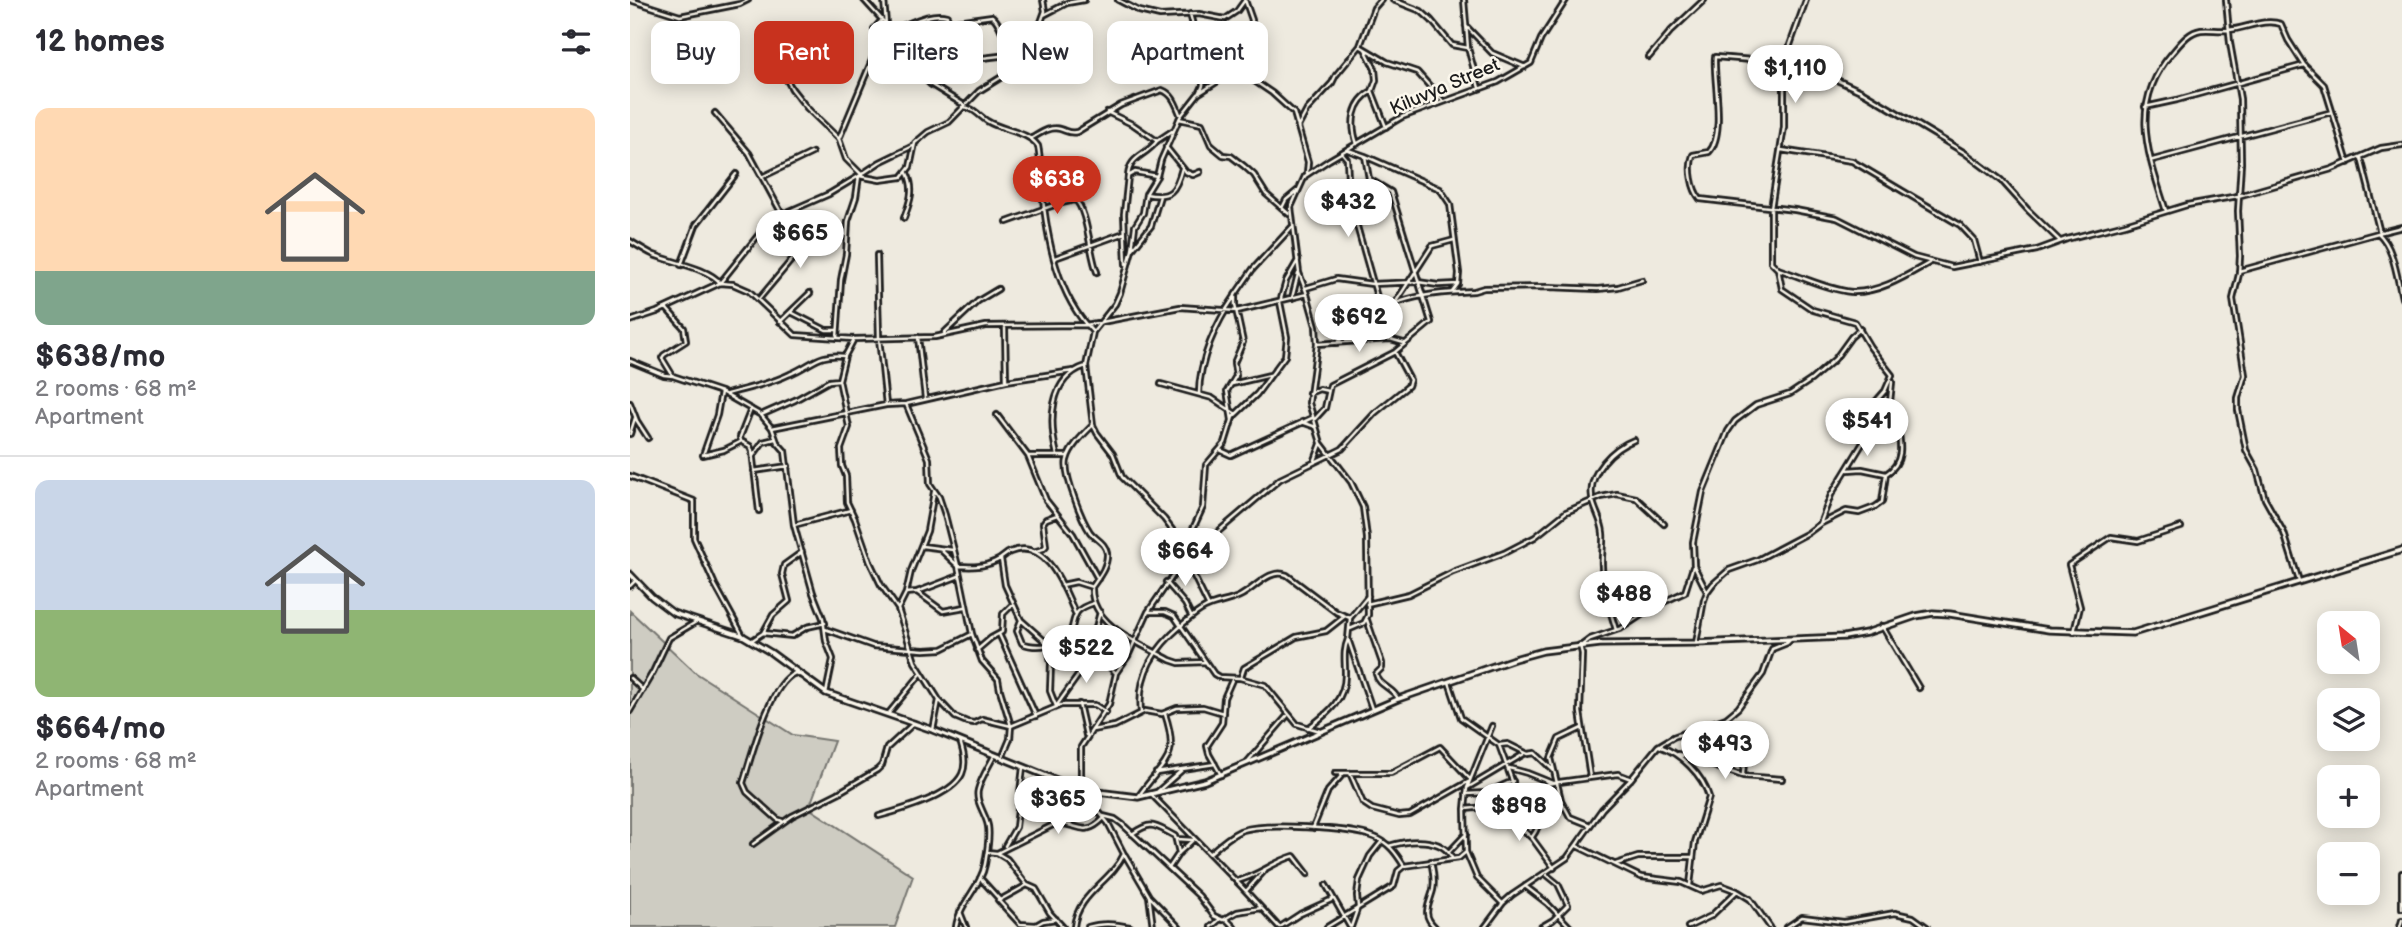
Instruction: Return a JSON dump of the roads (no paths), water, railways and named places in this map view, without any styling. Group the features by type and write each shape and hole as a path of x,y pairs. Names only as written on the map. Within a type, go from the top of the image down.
{"street":[{"path":"630,0 680,16 740,4 747,0"},
{"path":"864,0 883,21"},
{"path":"884,0 884,21"},
{"path":"1041,21 1044,15 1043,0"},
{"path":"1044,15 1067,4 1084,0"},
{"path":"1118,0 1154,15 1189,14 1225,19 1237,11 1245,0"},
{"path":"1245,0 1252,21"},
{"path":"1298,127 1307,110 1360,46 1374,8 1381,0"},
{"path":"1393,0 1421,11 1452,45 1468,48"},
{"path":"1464,0 1468,48 1479,88"},
{"name":"Kiluvya Street","path":"1398,699 1393,690 1383,685 1376,674 1382,668 1382,663 1367,620 1367,538 1363,507 1350,482 1321,443 1309,403 1317,344 1316,326 1299,273 1291,207 1306,176 1318,166 1402,117 1498,82 1531,63 1541,39 1566,0"},
{"path":"1649,57 1671,31 1704,0"},
{"path":"1806,0 1784,62 1784,127 1771,208 1770,259 1778,269 1844,291 1856,292 1886,285 1931,262"},
{"path":"2226,0 2238,82 2241,136 2238,196 2239,271 2232,299 2245,366 2238,405 2246,450 2260,478 2265,499 2284,533 2299,582"},
{"path":"1189,14 1196,32 1203,88 1174,129 1157,176 1146,194 1143,213 1135,226 1132,250 1115,304 1093,332 1086,366 1093,425 1113,454 1122,477 1164,520 1186,555 1208,606"},
{"path":"913,21 940,15 947,16 949,21"},
{"path":"956,21 992,16 998,21"},
{"path":"2166,211 2144,128 2145,107 2158,69 2183,40 2200,30 2229,30 2269,22 2281,24 2304,65 2324,85 2348,163"},
{"path":"1466,26 1492,53 1525,67"},
{"path":"1360,46 1387,62 1417,72 1443,101"},
{"path":"1357,144 1353,130 1356,107 1363,96 1372,91 1376,80 1375,69 1365,49"},
{"path":"2060,241 2001,180 1965,153 1832,76 1802,64 1715,57 1718,91 1715,143 1709,152 1698,153 1691,161 1694,188 1700,199 1797,210 1846,221 1914,257 1952,267 2037,250 2060,241 2203,201 2238,196 2348,163 2387,146 2402,145"},
{"path":"2145,107 2304,65"},
{"path":"839,139 868,69"},
{"path":"630,321 720,283 764,228 783,214 829,194 880,162 914,146 928,132 949,121 979,91 997,80"},
{"path":"789,84 807,108 839,139 846,159 861,176 891,180 902,177 910,167 914,146"},
{"path":"932,84 987,121 1032,138 1039,150 1044,209 1062,285 1093,332"},
{"path":"1198,94 1214,84"},
{"path":"1258,84 1294,113 1308,162 1306,176"},
{"path":"1032,138 1055,128 1070,133 1077,132 1107,112 1162,90 1174,99 1180,118"},
{"path":"1372,91 1386,127"},
{"path":"2152,161 2332,111"},
{"path":"1107,112 1134,125 1157,141"},
{"path":"715,113 749,153 783,214"},
{"path":"1180,118 1202,124 1211,145 1244,166 1254,175 1266,194 1290,215"},
{"path":"1126,267 1124,203 1129,167 1133,159 1149,151 1157,141 1174,129"},
{"path":"1166,147 1189,174 1200,172"},
{"path":"1348,150 1440,189 1450,204 1458,284 1452,292"},
{"path":"1781,150 1852,161 1960,225 1974,240 1980,262"},
{"path":"762,177 812,153"},
{"path":"1342,153 1347,159 1349,198 1381,311"},
{"path":"1220,450 1231,455 1314,419 1325,408 1328,391 1334,383 1395,352 1430,324 1391,192 1369,179 1365,156"},
{"path":"2361,157 2379,233 2392,260 2402,297"},
{"path":"1308,162 1318,166"},
{"path":"1146,194 1160,197 1170,192 1177,186 1182,168"},
{"path":"1128,176 1135,172 1157,176"},
{"path":"904,218 911,197 911,182 907,173"},
{"path":"681,265 696,225 736,174"},
{"path":"837,338 848,221 861,176"},
{"path":"1282,208 1286,200 1300,188"},
{"path":"1132,250 1151,226 1160,197"},
{"path":"1007,222 1075,200 1080,203 1097,272"},
{"path":"759,299 810,238 816,226"},
{"path":"1199,394 1201,370 1224,312 1253,269 1292,227"},
{"path":"2239,271 2402,227"},
{"path":"1054,258 1124,233"},
{"path":"1395,303 1434,245 1454,240"},
{"path":"630,241 652,254 709,274 720,283 740,286 759,299 795,335 854,339 918,337 986,326 1086,325 1180,307 1237,311 1307,294"},
{"path":"877,255 879,338 886,405"},
{"path":"1186,555 1191,533 1203,507 1206,465 1225,443 1236,414 1257,394 1281,364 1287,347 1287,337 1280,302 1286,281 1297,260"},
{"path":"1696,643 1707,592 1729,570 1757,560 1846,511 1859,513 1879,505 1883,499 1886,474 1896,465 1901,447 1898,427 1888,422 1891,371 1870,347 1852,320 1813,310 1786,293 1781,287 1778,269"},
{"path":"1292,298 1299,273"},
{"path":"1305,288 1336,279 1373,284 1458,284"},
{"path":"1337,343 1357,325 1395,303 1422,295 1484,288 1598,289 1642,280"},
{"path":"940,335 978,302 998,289"},
{"path":"780,322 810,293"},
{"path":"1232,420 1227,391 1236,376 1235,359 1243,342 1235,295"},
{"path":"666,308 684,328 686,335 685,343 662,356 673,376"},
{"path":"791,312 827,330 837,330"},
{"path":"1005,327 1006,381"},
{"path":"1581,645 1628,625 1657,605 1685,592 1694,566 1693,542 1700,502 1728,431 1735,421 1756,405 1790,394 1811,380 1835,359 1860,329"},
{"path":"918,337 925,398"},
{"path":"1317,344 1390,338 1405,343"},
{"path":"854,339 845,356 839,380 849,427 841,445 847,502 870,562 881,585 898,609 921,674 955,718 967,722 974,723 982,719 1011,726 1057,706 1079,704 1095,705 1105,712"},
{"path":"1179,927 1149,896 1124,854 1122,845 1104,817 1081,790 1081,747 1105,712 1112,695 1116,673 1148,612 1186,555 1213,536 1272,484 1347,445 1375,413 1408,386 1409,376 1395,352"},
{"path":"726,394 774,381 823,357 845,356"},
{"path":"630,361 664,375 726,394 761,415 772,428 775,439 785,451 794,525 813,593 825,624 826,641 834,663 826,693"},
{"path":"772,428 886,405 906,404 1086,366"},
{"path":"1057,455 1051,424 1053,411 1061,385 1073,370"},
{"path":"1232,384 1272,375"},
{"path":"1820,524 1831,495 1864,441 1864,415 1892,379"},
{"path":"761,415 805,395 829,380 839,380"},
{"path":"1161,384 1217,400 1236,414"},
{"path":"1309,393 1319,389 1328,391"},
{"path":"721,392 717,415 703,455 724,450 741,441"},
{"path":"630,403 648,438"},
{"path":"906,404 929,459 930,484 940,500 977,650 982,662 998,679 1011,726 1010,739 1001,759"},
{"path":"741,441 740,434 751,409"},
{"path":"997,415 1028,456 1043,494 1073,534 1098,579"},
{"path":"630,434 635,416"},
{"path":"1302,422 1316,427"},
{"path":"1093,425 1068,456 1066,469 1082,515 1091,533 1104,544 1107,552 1106,564 1092,587 1094,603 1118,631 1155,652 1180,663 1205,662"},
{"path":"753,456 763,442 775,439"},
{"path":"1616,630 1603,582 1602,526 1592,501 1592,485 1600,468 1614,451 1634,440"},
{"path":"741,441 750,446 753,456 759,512"},
{"path":"1315,460 1321,443"},
{"path":"1028,456 1068,456"},
{"path":"754,471 788,466"},
{"path":"1847,470 1862,469 1886,474"},
{"path":"630,476 694,500 694,538 715,585 743,636"},
{"path":"898,609 927,531 934,492"},
{"path":"1367,604 1409,594 1453,572 1504,553 1535,537 1566,512 1617,494 1636,498 1664,524"},
{"path":"794,525 851,510"},
{"path":"941,550 958,566 978,566 1000,559 1013,551 1041,550 1046,546 1042,523 1057,515"},
{"path":"2074,632 2080,607 2069,565 2111,537 2138,541 2181,527"},
{"path":"922,546 954,550"},
{"path":"630,574 652,597 673,613 743,636 826,693 933,730 1081,790 1138,797 1205,781 1398,699 1449,681 1514,659 1581,645 1844,637 1933,613 2074,632 2133,633 2402,550"},
{"path":"1021,620 1017,631 1021,643 1032,646 1048,644 1067,639 1075,613 1048,561 1034,551"},
{"path":"751,641 763,633 773,615 789,601 782,574 784,565 802,552"},
{"path":"1000,559 1003,577 1021,620 1048,644 1051,664 1050,691 1057,706"},
{"path":"1694,566 1707,592"},
{"path":"1141,712 1140,688 1155,652 1181,626 1208,606 1234,599 1269,576 1281,573 1350,618"},
{"path":"906,593 917,592 959,576"},
{"path":"630,586 636,580"},
{"path":"1062,585 1076,582 1092,587"},
{"path":"1166,582 1185,604 1192,617"},
{"path":"917,592 943,611 965,607"},
{"path":"1307,728 1330,711 1342,694 1345,678 1344,654 1349,639 1350,618 1367,596"},
{"path":"1075,613 1094,603"},
{"path":"977,650 1003,630 1004,611 1013,605"},
{"path":"1096,653 1095,632 1100,612"},
{"path":"1148,612 1170,613 1219,677 1240,678 1265,685 1297,723 1324,731"},
{"path":"1240,678 1244,668 1278,646 1304,634 1326,631 1345,616"},
{"path":"1350,629 1367,620"},
{"path":"630,711 669,638 696,622"},
{"path":"763,633 792,636 807,627 825,624"},
{"path":"1882,626 1919,688"},
{"path":"825,629 873,646 911,648 942,649 972,634"},
{"path":"999,634 1036,716"},
{"path":"1067,639 1076,650 1085,647 1096,653 1116,673"},
{"path":"1349,639 1373,710"},
{"path":"1485,927 1503,903 1567,858 1602,809 1658,746 1726,718 1738,708 1763,674 1772,649 1790,640"},
{"path":"1581,645 1579,698 1590,778"},
{"path":"1057,706 1096,653"},
{"path":"784,822 747,792 743,783 758,729 765,714 788,677 795,673 799,675"},
{"path":"888,713 921,674"},
{"path":"630,678 643,690"},
{"path":"1221,775 1207,746 1222,723 1224,698 1232,678"},
{"path":"1449,681 1461,718 1499,745 1508,744 1537,755 1553,771"},
{"path":"933,730 939,700"},
{"path":"1079,704 1086,736"},
{"path":"1092,730 1115,726 1141,712 1165,713 1177,708 1203,707 1223,713"},
{"path":"1138,797 1171,751 1172,741 1165,713"},
{"path":"1243,766 1288,715"},
{"path":"753,844 784,822 877,770 882,765 887,748 914,723"},
{"path":"1492,726 1466,788 1466,852 1477,878 1503,903"},
{"path":"1582,728 1563,736 1551,758 1555,783 1568,815 1590,825"},
{"path":"1692,730 1701,749 1742,753 1743,776"},
{"path":"879,816 930,798 958,780 965,765 960,741"},
{"path":"1499,745 1518,797"},
{"path":"1658,746 1743,776 1782,779"},
{"path":"1335,773 1391,773 1440,747 1468,780"},
{"path":"1466,788 1526,753"},
{"path":"1675,753 1698,777 1709,797 1699,826 1690,885"},
{"path":"956,927 960,912 980,878 987,852 988,824 978,791 994,755"},
{"path":"1156,773 1215,764"},
{"path":"1003,849 1016,827 1023,767"},
{"path":"1153,794 1184,768"},
{"path":"1508,768 1555,783"},
{"path":"1350,773 1363,803 1399,816 1410,815 1468,780"},
{"path":"1313,828 1328,791 1344,774"},
{"path":"1465,809 1497,806 1533,788 1555,783 1618,774 1631,779"},
{"path":"1466,794 1486,793 1513,781"},
{"path":"1532,838 1539,827 1540,813 1533,788"},
{"path":"1153,794 1279,927 1333,899"},
{"path":"1497,806 1532,838 1554,868"},
{"path":"997,853 1055,824 1061,823 1086,830 1098,825 1104,817"},
{"path":"1104,817 1115,819 1220,919"},
{"path":"1132,834 1150,824 1177,838 1194,839"},
{"path":"1210,853 1240,831 1254,827 1292,826 1362,833 1389,846 1404,866"},
{"path":"1449,852 1466,834"},
{"path":"1177,838 1180,853"},
{"path":"1169,868 1194,839"},
{"path":"1350,927 1358,907 1359,880 1370,856 1382,841"},
{"path":"1389,846 1419,841 1449,852 1452,858"},
{"path":"1577,846 1641,877 1681,882 1701,891 1721,885 1737,891 1750,899 1770,927"},
{"path":"987,852 997,853 1007,859 1027,885 1036,889 1063,927"},
{"path":"1327,927 1394,886 1398,871 1404,866 1459,858 1466,852"},
{"path":"1074,927 1077,914 1086,898 1115,869 1124,854"},
{"path":"1237,881 1250,878 1294,856 1308,874"},
{"path":"1616,864 1639,857 1693,857"},
{"path":"1431,861 1433,890 1426,912 1427,920 1435,927"},
{"path":"1246,891 1265,869"},
{"path":"2402,873 2402,908"},
{"path":"1541,927 1559,914 1568,903 1558,884 1545,874"},
{"path":"980,878 1020,924 1035,926 1043,921 1056,919"},
{"path":"998,900 1027,885"},
{"path":"1326,885 1350,927"},
{"path":"1525,886 1559,914 1570,927"},
{"path":"1688,927 1711,916 1737,891"},
{"path":"1149,896 1153,927"},
{"path":"1211,927 1220,919 1226,919 1237,912 1261,908"},
{"path":"960,912 966,927"},
{"path":"1787,927 1802,917 1844,922 1895,912 1913,917 1927,927"},
{"path":"1226,919 1234,927"},
{"path":"2400,927 2402,920"},
{"path":"1087,927 1130,927"}]}
